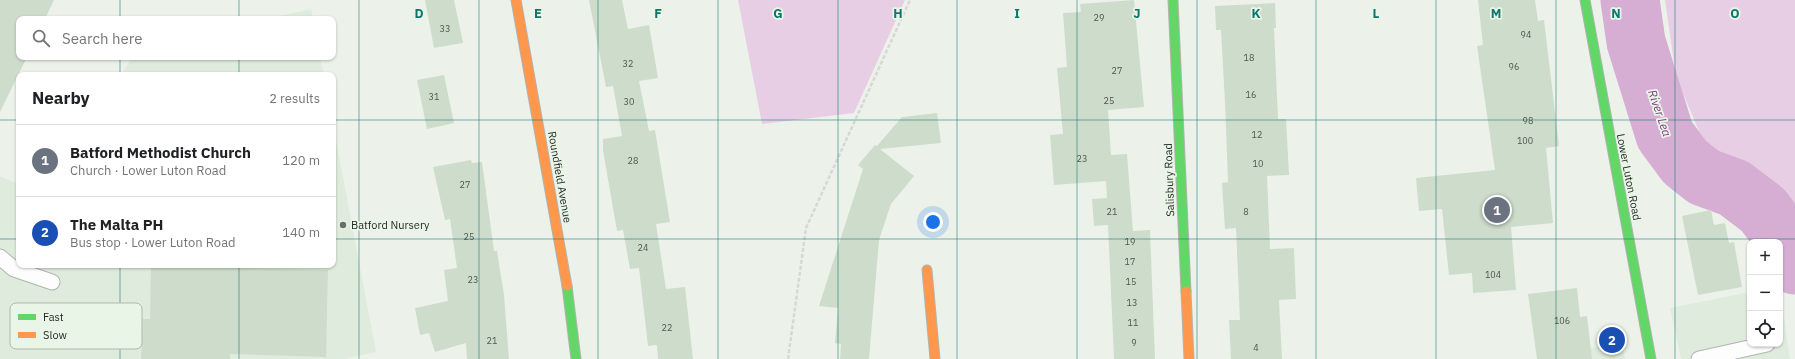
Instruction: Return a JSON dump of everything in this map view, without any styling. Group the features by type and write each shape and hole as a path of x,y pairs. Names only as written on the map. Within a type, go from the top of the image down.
{"street":[{"name":"Roundfield Avenue","path":"516,0 571,310 576,359"},
{"name":"Salisbury Road","path":"1173,0 1189,359"},
{"name":"Lower Luton Road","path":"1585,0 1651,359"},
{"path":"927,270 935,359"}],"lane":[{"path":"0,256 14,269 52,282"},
{"path":"1699,359 1753,347"}],"path":[{"path":"788,359 806,228 910,0"}],"shaded area":[{"path":"738,0 905,0 854,113 762,124"},
{"path":"1665,0 1795,0 1795,210 1766,179 1710,157 1676,77"},
{"path":"311,9 312,16 279,16"},
{"path":"130,60 321,60 323,72 123,72"},
{"name":"Batford Nursery","path":"336,140 376,352 344,359 0,359 0,176 16,183 16,268 336,268"},
{"path":"1747,293 1747,347 1783,347 1783,310 1790,359 1681,359 1670,308"},
{"path":"1622,344 1625,359 1538,359 1537,354"}],"building":[{"path":"0,0 54,0 46,16 16,16 16,60 26,60 20,72 16,72 16,79 0,112"},
{"path":"425,0 454,0 463,43 434,48"},
{"path":"589,0 622,0 628,29 649,25 658,78 639,81 649,131 655,130 670,222 656,224 666,289 685,287 693,359 658,359 657,345 648,346 639,268 630,269 623,230 617,231 603,150 603,139 622,136 613,86 606,87"},
{"path":"1134,0 1144,107 1108,110 1111,155 1127,154 1133,231 1150,230 1155,359 1114,359 1108,225 1094,226 1092,199 1107,198 1106,181 1054,185 1050,135 1063,134 1057,68 1067,67 1063,13 1081,12 1080,4"},
{"path":"1478,0 1535,0 1538,21 1544,20 1559,146 1546,148 1553,223 1511,227 1516,290 1473,293 1472,273 1449,275 1442,209 1419,211 1416,178 1495,170 1477,46 1483,45"},
{"path":"1275,3 1276,28 1274,28 1278,119 1286,119 1289,175 1267,176 1270,249 1294,248 1296,299 1279,300 1282,359 1231,359 1229,320 1240,320 1236,228 1225,229 1222,183 1228,182 1225,102 1221,30 1216,30 1215,6"},
{"path":"444,75 454,123 427,129 417,80"},
{"path":"937,113 941,143 880,149 914,176 891,204 879,240 869,359 840,359 841,344 835,343 838,308 819,306 863,169 858,165 902,117"},
{"path":"471,160 472,163 482,162 494,251 497,251 504,295 509,359 467,359 466,343 435,352 429,333 420,335 415,308 448,301 444,270 457,268 450,219 445,220 433,167"},
{"path":"1711,210 1714,225 1725,223 1729,243 1734,242 1742,287 1698,295 1682,216"},
{"path":"151,268 328,270 326,357 230,354 230,359 141,359 143,319 150,319"},
{"path":"1577,288 1580,317 1587,316 1592,359 1537,359 1528,294"}],"waterway":[{"name":"River Lea","path":"1630,0 1636,42 1665,135 1685,162 1704,177 1734,188 1763,210 1784,238 1795,265"}],"traffic: fast":[{"path":"1173,0 1186,291"},
{"path":"1585,0 1651,359"},
{"path":"567,286 576,359"}],"traffic: slow":[{"path":"516,0 567,286"},
{"path":"927,270 935,359"},
{"path":"1186,291 1189,359"}],"place":[{"name":"Batford Methodist Church","path":"1497,210"},
{"name":"Batford Nursery","path":"343,225"},
{"name":"The Malta PH","path":"1612,340"}]}
